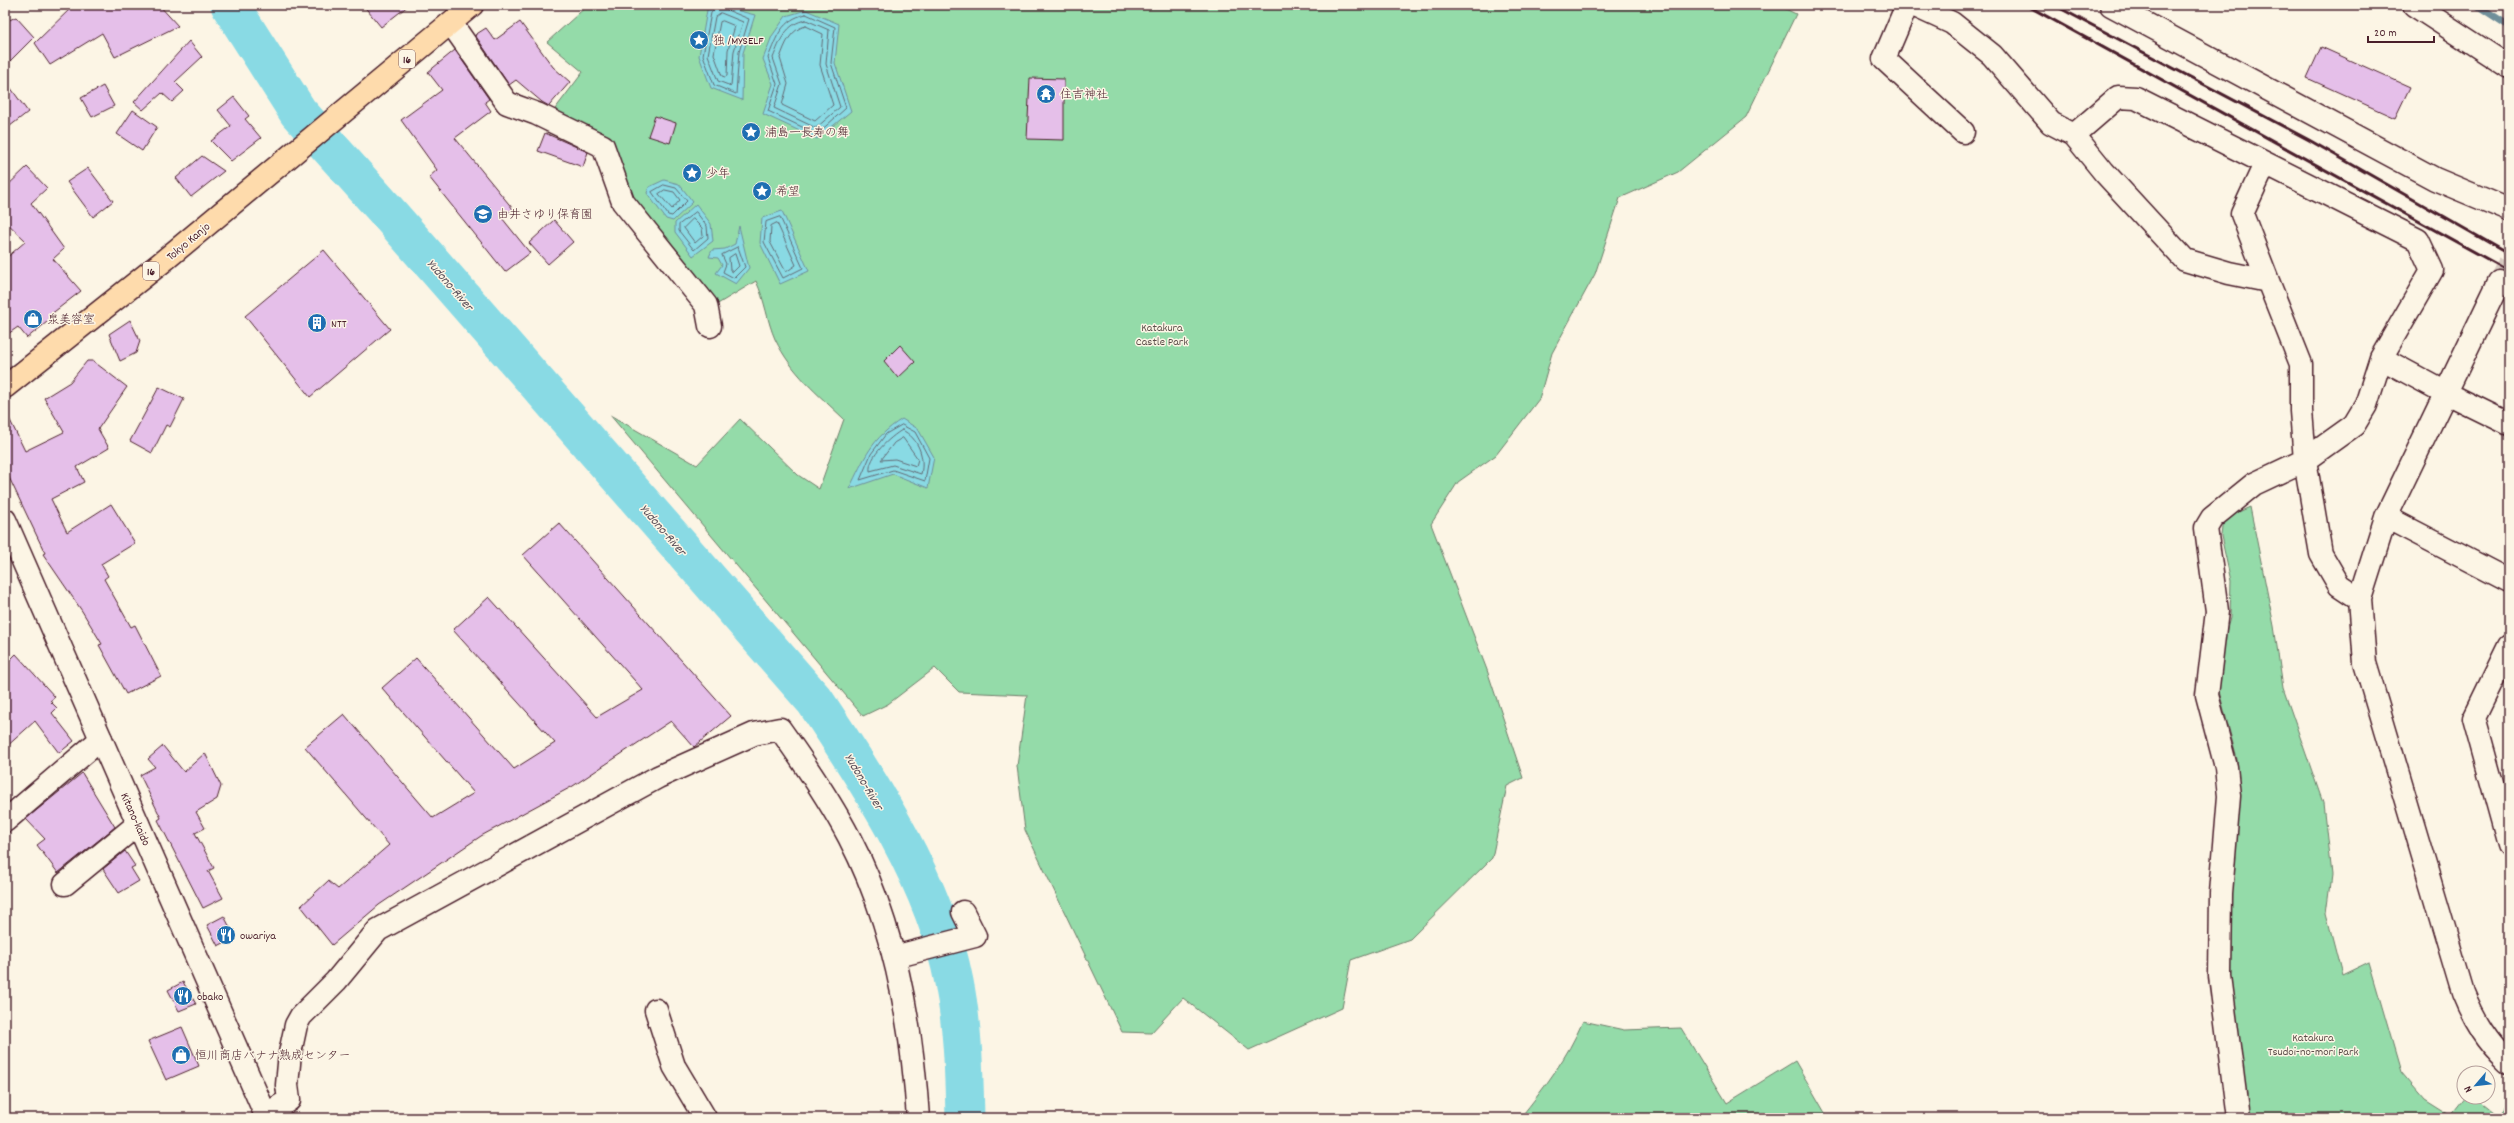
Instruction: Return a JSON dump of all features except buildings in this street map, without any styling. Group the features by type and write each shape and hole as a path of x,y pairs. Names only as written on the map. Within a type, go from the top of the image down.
{"highway":[{"name":"16","path":"451,23 472,5"},
{"name":"Tokyo Kanjo","path":"5,387 118,298 451,23"}],"street":[{"path":"1907,5 1884,59 1963,132"},
{"path":"1913,5 1952,23 1992,55 2051,123 2074,135 2104,172 2186,260 2229,273 2268,281"},
{"path":"2111,5 2435,179 2509,210"},
{"path":"2414,5 2509,67"},
{"path":"451,23 507,103 537,114 603,146 623,202 706,305 710,326"},
{"path":"2074,135 2118,97 2136,98 2418,240 2432,270 2381,358 2366,405 2354,425 2305,460 2254,484 2212,518 2206,528 2216,611 2207,695 2226,767 2229,796 2221,893 2220,976 2238,1118"},
{"path":"2265,164 2242,214 2301,364 2301,411 2305,460 2320,554 2339,585 2360,599"},
{"path":"2499,282 2386,517 2360,599 2365,663 2462,993 2475,1022 2495,1050 2509,1062"},
{"path":"2381,358 2446,394 2509,424"},
{"path":"2386,517 2509,581"},
{"name":"Kitano-kaido","path":"5,520 267,1117"},
{"path":"2509,646 2474,718 2509,845"},
{"path":"267,1117 289,1100 287,1085 290,1053 293,1035 301,1016 336,981 378,930 658,777 754,734 780,729 813,775 849,837 898,956 911,1038 918,1118"},
{"path":"5,821 101,739"},
{"path":"65,884 138,824"},
{"path":"898,956 968,936 975,936 964,912"},
{"path":"656,1010 674,1066 705,1118"}],"green space":[{"name":"Katakura Castle Park","path":"588,5 1777,5 1796,14 1746,117 1678,172 1620,198 1595,274 1552,353 1539,399 1496,455 1458,482 1431,524 1487,670 1523,778 1507,786 1492,858 1410,939 1351,960 1342,1008 1249,1050 1183,998 1151,1033 1122,1032 1025,830 1017,766 1027,695 959,692 935,668 888,704 863,716 610,415 697,465 740,419 798,475 819,489 844,419 797,373 789,363 772,332 762,296 756,281 716,305 628,196 612,148 552,113 583,72 547,42"},
{"name":"Katakura Tsudoi-no-mori Park","path":"2250,507 2274,626 2283,688 2323,803 2331,875 2326,913 2342,975 2369,962 2401,1072 2424,1099 2451,1116 2460,1105 2483,1105 2497,1116 2509,1099 2509,1118 2249,1118 2228,980 2231,901 2238,818 2237,759 2219,691 2221,650 2230,618 2231,581 2221,536 2223,519"},
{"path":"1583,1021 1624,1030 1681,1028 1727,1103 1795,1061 1828,1118 1520,1118 1555,1072 1577,1035"}],"water":[{"path":"716,5 755,15 743,53 742,100 711,88 699,56 707,10"},
{"path":"806,10 839,24 835,63 851,111 817,139 763,114 773,84 763,59 772,36 786,16"},
{"path":"664,180 679,184 693,202 673,221 666,219 647,193 649,187"},
{"path":"696,204 711,224 713,241 693,256 675,232 675,223"},
{"path":"782,211 809,271 780,284 760,243 762,218"},
{"path":"739,226 749,268 736,284 716,273 722,265 718,258 709,257 712,250 725,249 735,244"},
{"path":"902,419 918,429 934,457 928,488 893,474 849,489 865,458 876,442 891,426"}],"waterway":[{"name":"Yudono-River","path":"230,5 298,112 384,208 815,701 858,766 879,800 916,871 932,908 945,945 954,982 961,1033 965,1118"},
{"path":"2477,5 2509,26"}],"tunnel":[{"path":"2499,282 2509,262"}],"railway":[{"path":"2026,5 2509,271"},
{"path":"2054,5 2309,140 2509,254"}],"place":[{"name":"独 /MYSELF","path":"699,40"},
{"name":"住吉神社","path":"1046,94"},
{"name":"浦島一長寿の舞","path":"751,132"},
{"name":"少年","path":"692,173"},
{"name":"希望","path":"762,191"},
{"name":"由井さゆり保育園","path":"483,214"},
{"name":"泉美容室","path":"33,319"},
{"name":"NTT","path":"317,323"},
{"name":"owariya","path":"226,935"},
{"name":"obako","path":"183,996"},
{"name":"恒川商店バナナ熟成センター","path":"181,1055"}]}
